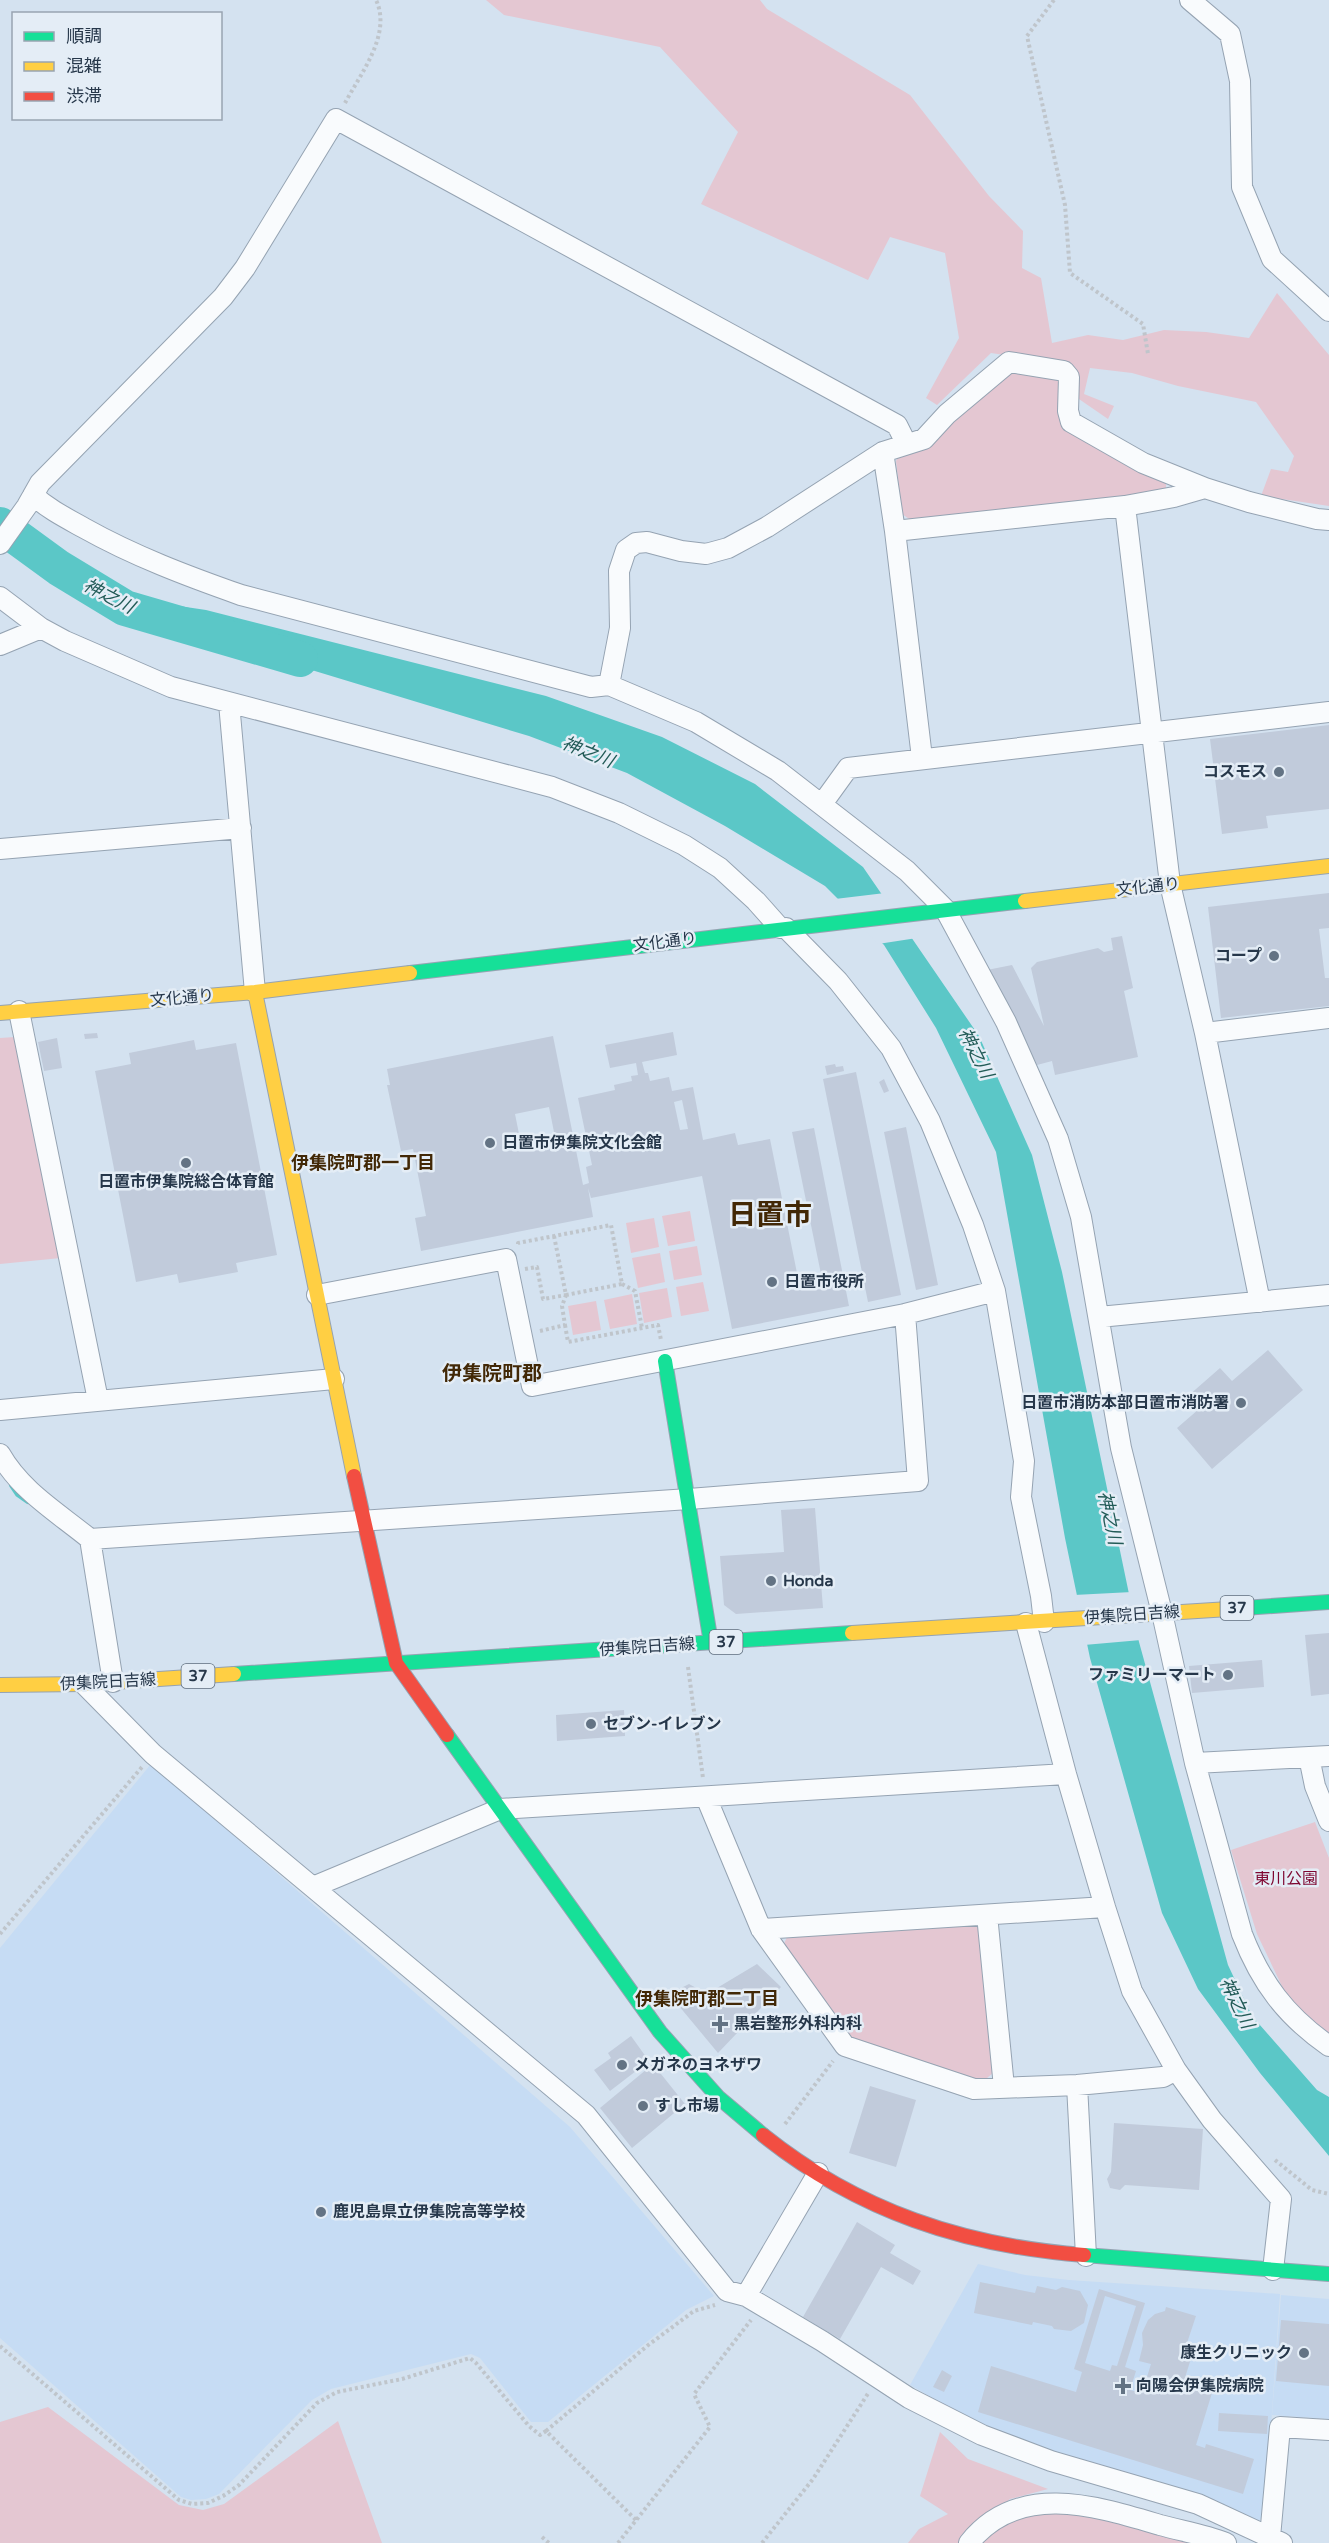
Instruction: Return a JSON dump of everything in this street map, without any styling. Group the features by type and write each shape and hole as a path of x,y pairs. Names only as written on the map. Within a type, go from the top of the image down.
{"street":[{"path":"1190,0 1230,34 1240,81 1242,187 1272,259 1329,311"},
{"path":"0,544 40,483 223,297 245,268 336,119 897,424 906,443"},
{"path":"609,685 620,628 619,571 626,550 636,543 648,542 681,551 706,554 728,548 767,527 883,452 924,439 947,414 1009,362 1064,371 1069,377 1068,411 1071,422 1143,463 1205,488 1260,505 1329,520"},
{"path":"883,452 896,531 922,758"},
{"path":"896,531 1125,506 1174,497 1205,488"},
{"path":"30,500 114,544 189,577 241,595 591,687 609,685 696,722 778,771 822,804 907,871 945,909 1006,1022 1058,1139 1081,1217 1121,1448 1154,1614 1242,1934 1252,1961 1277,1999 1303,2027 1329,2046"},
{"path":"1125,506 1170,884 1205,1033 1260,1302"},
{"path":"0,597 41,628 65,641 171,687 552,787 619,813 684,845 720,868 756,901 790,927 838,981 891,1048 930,1122 973,1225 995,1291 1024,1461 1021,1497 1041,1596 1042,1622 1066,1774 1105,1907 1132,1991 1176,2070 1212,2120 1281,2199 1273,2270"},
{"path":"0,645 41,628"},
{"path":"229,703 255,992 363,1520 396,1663 646,2013 695,2073 745,2121 818,2173 895,2213 939,2230 1000,2245 1086,2256 1329,2274"},
{"path":"822,804 848,768 1329,712"},
{"path":"0,849 241,828"},
{"name":"文化通り","path":"10,1012 255,992 790,927 1329,866"},
{"path":"10,1012 99,1400"},
{"path":"1205,1033 1329,1018"},
{"path":"317,1295 506,1259 532,1386 905,1314 995,1291"},
{"path":"1099,1317 1329,1295"},
{"path":"0,1454 11,1473 24,1488 90,1539 689,1499 918,1481 905,1314"},
{"path":"665,1361 711,1643"},
{"path":"0,1410 334,1378"},
{"path":"90,1539 113,1682"},
{"name":"伊集院日吉線","path":"0,1685 84,1684 1329,1602"},
{"path":"84,1684 153,1754 586,2115 727,2291 749,2299 822,2341 909,2398 982,2435 1051,2461 1198,2504 1276,2540 1280,2427 1329,2430"},
{"path":"1195,1763 1329,1756"},
{"path":"1309,1757 1315,1786 1329,1821"},
{"path":"313,1887 500,1809 1066,1774"},
{"path":"706,1797 761,1929 845,2046 974,2090 1077,2085 1163,2077 1176,2070"},
{"path":"761,1929 1105,1907"},
{"path":"987,1915 1004,2087"},
{"path":"1077,2085 1086,2256"},
{"path":"749,2299 818,2173"},
{"path":"969,2543 978,2532 1006,2513 1033,2504 1060,2502 1122,2513 1226,2543"}],"path":[{"path":"336,119 378,40 381,22 376,0"},
{"path":"1054,0 1027,36 1065,206 1070,273 1143,324 1148,354"},
{"path":"519,1243 611,1225 622,1284"},
{"path":"554,1236 566,1295 562,1306 568,1342 658,1325 665,1361"},
{"path":"509,1272 537,1266 543,1299 622,1284 635,1291 642,1328"},
{"path":"522,1334 566,1325"},
{"path":"685,1645 706,1797"},
{"path":"0,1934 153,1754"},
{"path":"783,2127 845,2046"},
{"path":"1271,2157 1312,2190 1329,2194"},
{"path":"0,2346 179,2500 192,2504 208,2503 224,2496 239,2485 317,2403 337,2392 402,2379 470,2358 476,2362 529,2426 540,2435 647,2346 694,2311 724,2302 749,2299"},
{"path":"618,2543 710,2427 694,2394 749,2299"},
{"path":"762,2543 813,2480 878,2378"},
{"path":"546,2431 636,2520"},
{"path":"542,2537 549,2543"}],"shaded area":[{"name":"鹿児島県立伊集院高等学校","path":"151,1764 570,2127 714,2296 686,2310 548,2422 531,2422 480,2358 471,2354 331,2389 312,2400 219,2494 206,2499 191,2500 181,2497 0,2338 0,1948"},
{"path":"978,2264 1025,2275 1069,2280 1280,2294 1265,2515 1256,2523 1200,2494 1050,2450 971,2420 910,2385"},
{"path":"1281,2295 1329,2299 1329,2419 1272,2415"}],"green space":[{"path":"486,0 760,0 767,9 910,95 989,196 1023,231 1022,268 1041,278 1052,343 1088,335 1123,340 1164,330 1206,332 1249,338 1277,293 1329,355 1329,506 1261,496 1271,469 1288,472 1294,456 1256,402 1178,386 1132,373 1090,368 1084,394 1114,406 1108,419 1076,397 1065,364 991,353 937,405 926,398 959,338 945,253 890,237 868,280 701,204 738,132 660,47 504,15"},
{"path":"1015,368 1058,376 1061,384 1059,414 1166,480 1166,491 912,521 902,514 896,461 901,452 929,448 953,420"},
{"path":"15,1037 61,1258 0,1264 0,1038"},
{"path":"690,1211 695,1241 668,1246 662,1216"},
{"path":"654,1218 659,1247 631,1253 626,1223"},
{"path":"697,1246 702,1275 674,1280 669,1251"},
{"path":"660,1253 665,1282 638,1288 632,1258"},
{"path":"703,1282 709,1311 681,1316 676,1287"},
{"path":"667,1288 672,1317 644,1323 639,1293"},
{"path":"632,1294 637,1324 610,1329 604,1300"},
{"path":"596,1301 601,1330 573,1335 568,1306"},
{"name":"東川公園","path":"1315,1822 1329,1858 1329,2033 1290,2003 1257,1934 1231,1850"},
{"path":"976,1924 983,1930 993,2073 987,2078 975,2079 850,2038 783,1946 787,1937"},
{"path":"48,2407 179,2505 203,2510 224,2504 338,2421 382,2543 0,2543 0,2422"},
{"path":"940,2432 968,2459 1048,2489 1010,2499 960,2543 908,2543 919,2529 948,2514 920,2496"},
{"path":"1042,2512 1081,2513 1191,2543 979,2543 1008,2521"}],"water":[{"path":"159,603 206,610 546,696 662,737 755,784 863,867 979,1036 1032,1155 1062,1272 1139,1642 1228,1965 1252,2016 1317,2090 1329,2097 1329,2156 1260,2073 1198,1989 1162,1913 1090,1658 1065,1538 996,1152 936,1028 884,945 825,886 725,826 627,773 529,736 305,668"}],"pier":[{"path":"885,893 917,938 878,944 835,899"},
{"path":"1132,1592 1141,1640 1084,1645 1074,1595"}],"building":[{"path":"1329,725 1329,809 1266,816 1268,828 1222,834 1210,739"},
{"path":"1329,893 1329,928 1319,929 1325,978 1329,978 1329,1006 1221,1018 1208,907"},
{"path":"1122,936 1133,988 1124,991 1138,1057 1055,1075 1052,1061 1037,1065 987,970 1012,965 1044,1026 1031,968 1037,962 1098,948 1104,952 1113,950 1111,938"},
{"path":"673,1032 677,1055 642,1062 645,1073 648,1073 650,1081 669,1077 672,1091 693,1087 703,1140 735,1133 738,1145 770,1139 798,1278 821,1274 792,1132 814,1128 849,1306 732,1329 702,1176 591,1198 588,1188 593,1217 421,1251 415,1218 426,1216 413,1149 401,1151 387,1085 390,1085 387,1069 553,1036 583,1185 589,1183 586,1167 592,1165 578,1098 615,1090 614,1085 632,1081 631,1076 638,1075 636,1063 610,1068 605,1045","holes":["682,1100 688,1129 680,1130 674,1102","549,1107 555,1137 521,1144 515,1114"]},
{"path":"97,1033 98,1038 85,1039 84,1034"},
{"path":"57,1038 62,1068 44,1071 38,1042"},
{"name":"日置市伊集院総合体育館","path":"194,1040 196,1050 236,1043 277,1255 236,1263 238,1272 179,1283 177,1274 136,1282 95,1071 131,1064 129,1053"},
{"path":"835,1064 836,1067 843,1066 844,1071 827,1075 825,1066"},
{"path":"856,1072 901,1295 868,1302 823,1079"},
{"path":"884,1079 889,1091 884,1093 879,1082"},
{"path":"906,1127 938,1285 916,1290 884,1132"},
{"name":"日置市消防本部日置市消防署","path":"1268,1350 1303,1390 1212,1469 1177,1428 1199,1409 1188,1396 1220,1368 1232,1381"},
{"name":"Honda","path":"815,1508 823,1608 736,1614 724,1605 720,1556 784,1552 781,1510"},
{"path":"1329,1633 1329,1694 1311,1696 1305,1635"},
{"path":"1262,1660 1264,1687 1192,1693 1189,1666"},
{"path":"624,1710 625,1736 557,1741 556,1715"},
{"name":"黒岩整形外科内科","path":"757,1964 781,1987 718,2053 669,1994 689,1984 707,1994"},
{"name":"メガネのヨネザワ","path":"631,2036 649,2061 610,2091 594,2070 611,2058 608,2053"},
{"name":"すし市場","path":"653,2064 685,2104 632,2148 600,2108"},
{"path":"870,2086 916,2100 896,2167 849,2153"},
{"path":"1114,2123 1203,2129 1199,2190 1125,2185 1120,2190 1110,2188 1107,2179 1111,2172"},
{"path":"857,2222 895,2245 890,2253 921,2271 913,2285 881,2267 840,2339 803,2317"},
{"path":"980,2282 1035,2293 1037,2286 1056,2290 1062,2287 1080,2291 1088,2305 1084,2323 1071,2331 1054,2329 1052,2326 1033,2322 1032,2325 974,2313"},
{"path":"1099,2289 1145,2303 1125,2367 1136,2371 1130,2390 1142,2393 1151,2364 1139,2361 1143,2345 1142,2333 1148,2320 1155,2314 1165,2311 1166,2307 1196,2316 1185,2349 1193,2352 1183,2384 1212,2393 1196,2445 1205,2448 1206,2444 1254,2459 1243,2494 978,2412 991,2366 1076,2392 1082,2372 1074,2369","holes":["1105,2296 1136,2306 1117,2366 1112,2365 1110,2371 1085,2363"]},
{"name":"康⽣クリニック","path":"1281,2320 1329,2324 1329,2386 1276,2381"},
{"path":"942,2370 952,2376 944,2392 933,2387"},
{"path":"1219,2413 1268,2416 1267,2434 1218,2431"}],"waterway":[{"name":"神之川","path":"0,525 59,568 125,608 300,659"},
{"path":"12,1485 18,1494 28,1501"}],"traffic: fast":[{"path":"410,973 1025,901"},
{"path":"665,1361 711,1643"},
{"path":"1229,1609 1329,1602"},
{"path":"234,1674 852,1633"},
{"path":"447,1735 660,2032 718,2097 763,2135"},
{"path":"1084,2255 1329,2274"}],"traffic: slow":[{"path":"1025,901 1329,866"},
{"path":"0,1013 255,992 410,973"},
{"path":"255,992 354,1476"},
{"path":"852,1633 1229,1609"},
{"path":"0,1685 84,1684 234,1674"}],"traffic: jam":[{"path":"354,1476 396,1663 447,1735"},
{"path":"763,2135 799,2162 836,2185 914,2220 997,2243 1084,2255"}],"place":[{"name":"コスモス","path":"1279,772"},
{"name":"コープ","path":"1274,956"},
{"name":"日置市伊集院文化会館","path":"490,1143"},
{"name":"日置市伊集院総合体育館","path":"186,1163"},
{"name":"日置市役所","path":"772,1282"},
{"name":"日置市消防本部日置市消防署","path":"1241,1403"},
{"name":"Honda","path":"771,1581"},
{"name":"ファミリーマート","path":"1228,1675"},
{"name":"セブン-イレブン","path":"591,1724"},
{"name":"黒岩整形外科内科","path":"720,2024"},
{"name":"メガネのヨネザワ","path":"622,2065"},
{"name":"すし市場","path":"643,2106"},
{"name":"鹿児島県立伊集院高等学校","path":"321,2212"},
{"name":"康⽣クリニック","path":"1304,2353"},
{"name":"向陽会伊集院病院","path":"1123,2386"}],"district":[{"name":"伊集院町郡一丁目","path":"363,1163"},
{"name":"日置市","path":"770,1215"},
{"name":"伊集院町郡","path":"492,1374"},
{"name":"伊集院町郡二丁目","path":"707,1999"}]}
